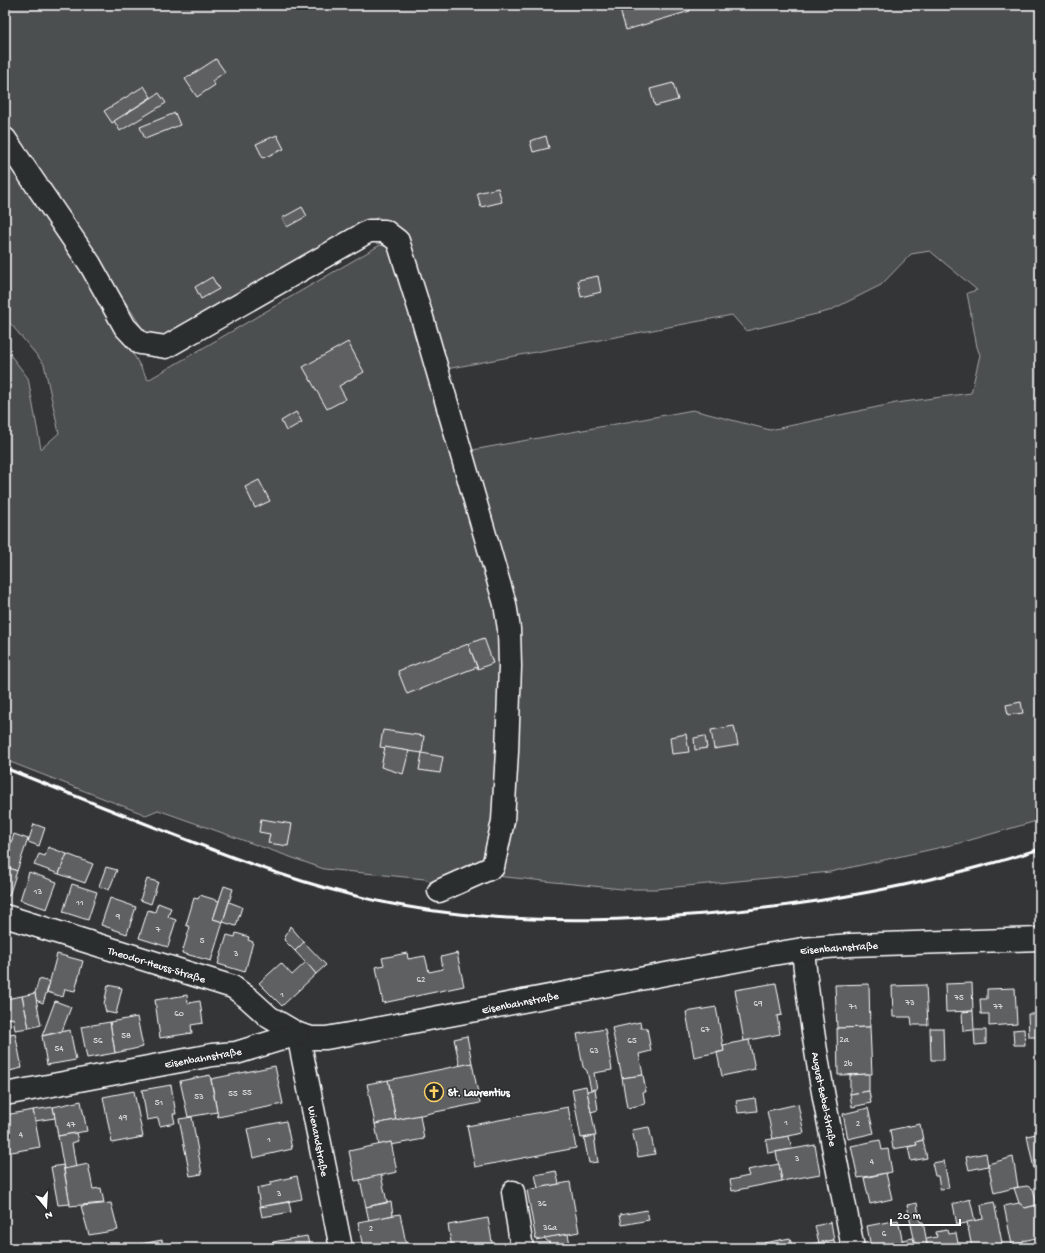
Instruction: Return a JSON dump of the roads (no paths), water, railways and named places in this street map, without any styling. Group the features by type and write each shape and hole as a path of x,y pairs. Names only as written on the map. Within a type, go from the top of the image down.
{"main road":[{"path":"5,139 90,264 125,327 140,343 166,347 369,232 385,231 398,241 421,314 505,604 509,629 510,666 503,821 493,867 439,891"},
{"name":"Theodor-Heuss-Straße","path":"5,916 232,987 248,998 269,1017 298,1034"},
{"name":"Eisenbahnstraße","path":"5,1094 212,1055 236,1053 298,1034 312,1038 326,1038 761,956 851,945 1040,939"},
{"name":"August-Bebel-Straße","path":"803,950 816,1053 853,1248"},
{"name":"Wienandstraße","path":"298,1034 341,1248"},
{"path":"513,1192 522,1248"}],"railway":[{"path":"5,768 208,848 301,881 373,900 408,907 517,919 625,919 703,914 785,906 826,900 949,875 1040,849"}],"place":[{"name":"St. Laurentius","path":"434,1092"}]}
